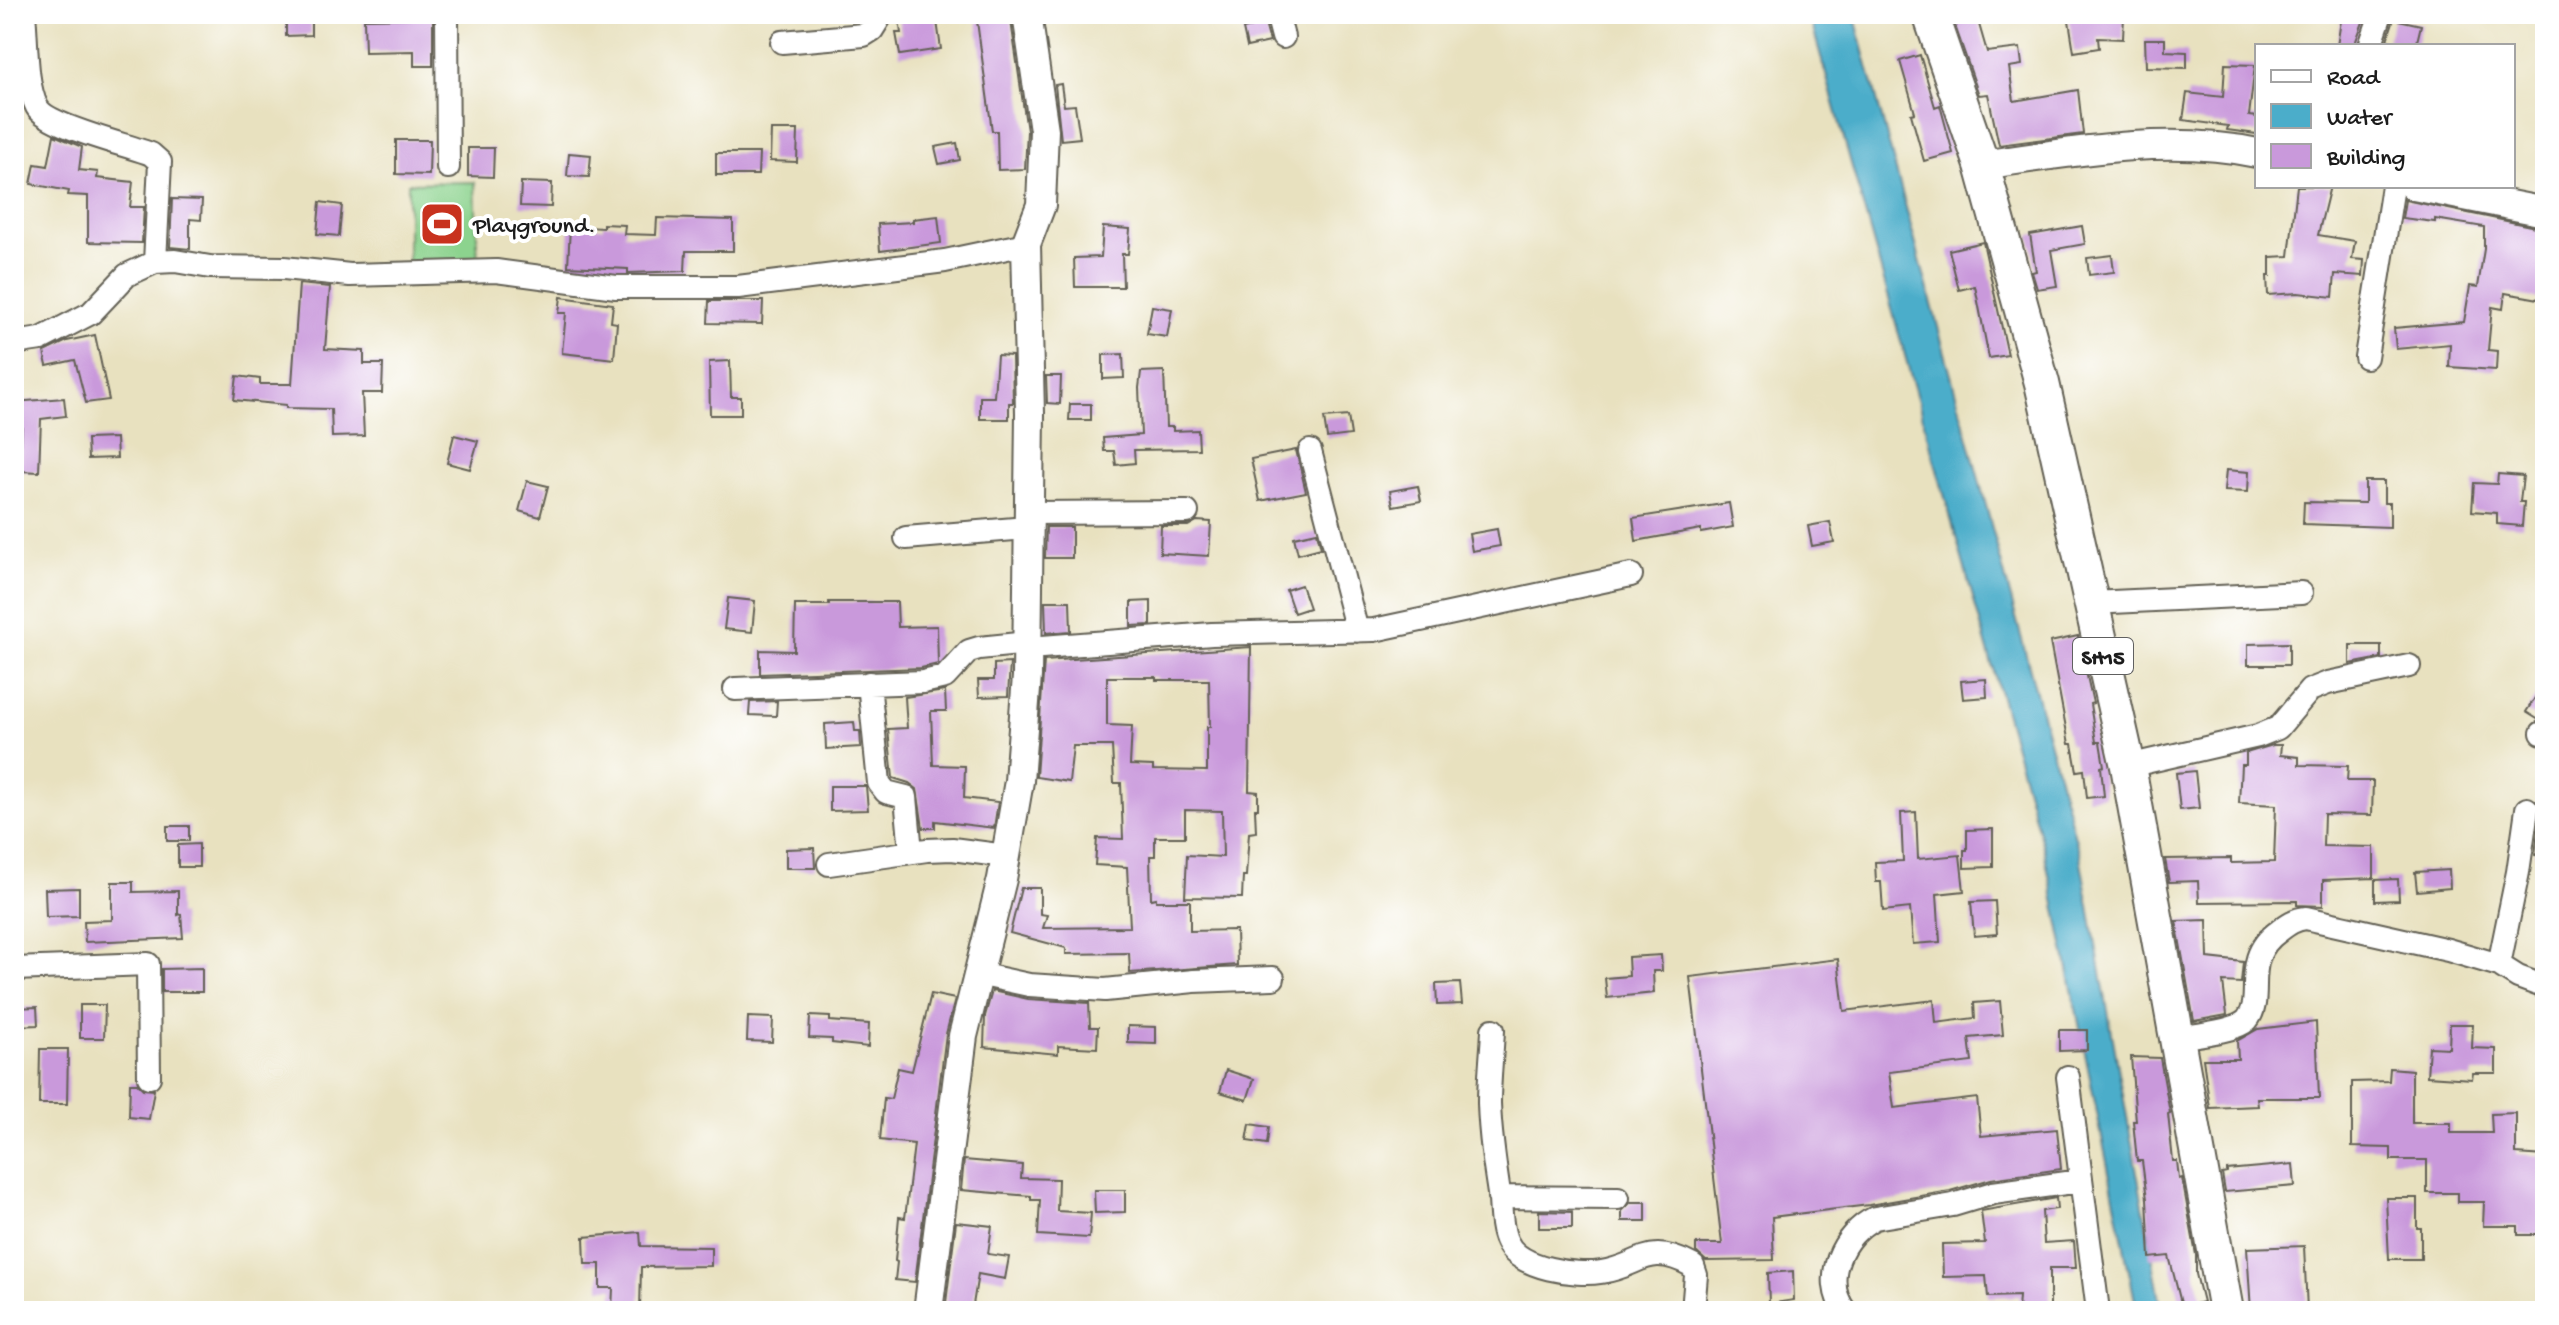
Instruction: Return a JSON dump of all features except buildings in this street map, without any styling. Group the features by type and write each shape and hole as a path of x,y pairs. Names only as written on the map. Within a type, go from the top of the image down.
{"main road":[{"name":"SH15","path":"1930,14 1982,165 2042,383 2128,766 2226,1311"}],"street":[{"path":"24,14 32,91 38,110 52,121 151,154 160,162 155,262"},
{"path":"447,14 448,167"},
{"path":"782,42 864,35 872,30 882,14"},
{"path":"928,1311 959,1063 1006,856 1019,781 1028,646 1030,413 1026,244 1041,205 1044,130 1027,14"},
{"path":"1277,14 1283,37"},
{"path":"2371,44 2381,14"},
{"path":"1982,165 2139,146 2231,147 2255,153"},
{"path":"2366,357 2393,188"},
{"path":"2424,188 2545,212"},
{"path":"14,343 41,339 91,313 127,275 155,262 175,261 210,267 284,268 350,275 496,271 616,287 738,287 945,261 1026,244"},
{"path":"1310,451 1357,631"},
{"path":"906,538 1027,520 1187,512"},
{"path":"735,689 923,682 945,677 969,651 988,646 1212,634 1374,630 1631,575"},
{"path":"2091,603 2301,593"},
{"path":"2128,766 2258,736 2278,728 2310,690 2328,683 2409,666"},
{"path":"869,683 879,783 886,792 906,797 911,852"},
{"path":"2499,965 2527,809"},
{"path":"829,864 952,849 1006,856"},
{"path":"2176,1038 2236,1027 2247,1020 2253,1009 2255,967 2266,940 2296,919 2306,918 2448,950 2499,965 2518,977 2545,987"},
{"path":"14,969 148,964 149,1077"},
{"path":"978,974 1029,985 1105,990 1194,981 1273,978"},
{"path":"1493,1030 1489,1103 1507,1244 1522,1258 1550,1269 1587,1274 1608,1271 1650,1255 1665,1254 1680,1259 1693,1266 1696,1275 1693,1311"},
{"path":"2068,1077 2098,1311"},
{"path":"1845,1311 1836,1299 1834,1276 1842,1249 1865,1223 1875,1218 1953,1205 1980,1195 2080,1181"},
{"path":"1499,1197 1618,1198"}],"green space":[{"name":"Playground.","path":"475,182 478,265 408,265 408,183"}],"water":[{"path":"1809,14 1854,14 2080,856 2162,1311 2137,1311 2044,850"}],"place":[{"name":"Playground.","path":"442,224"}]}
